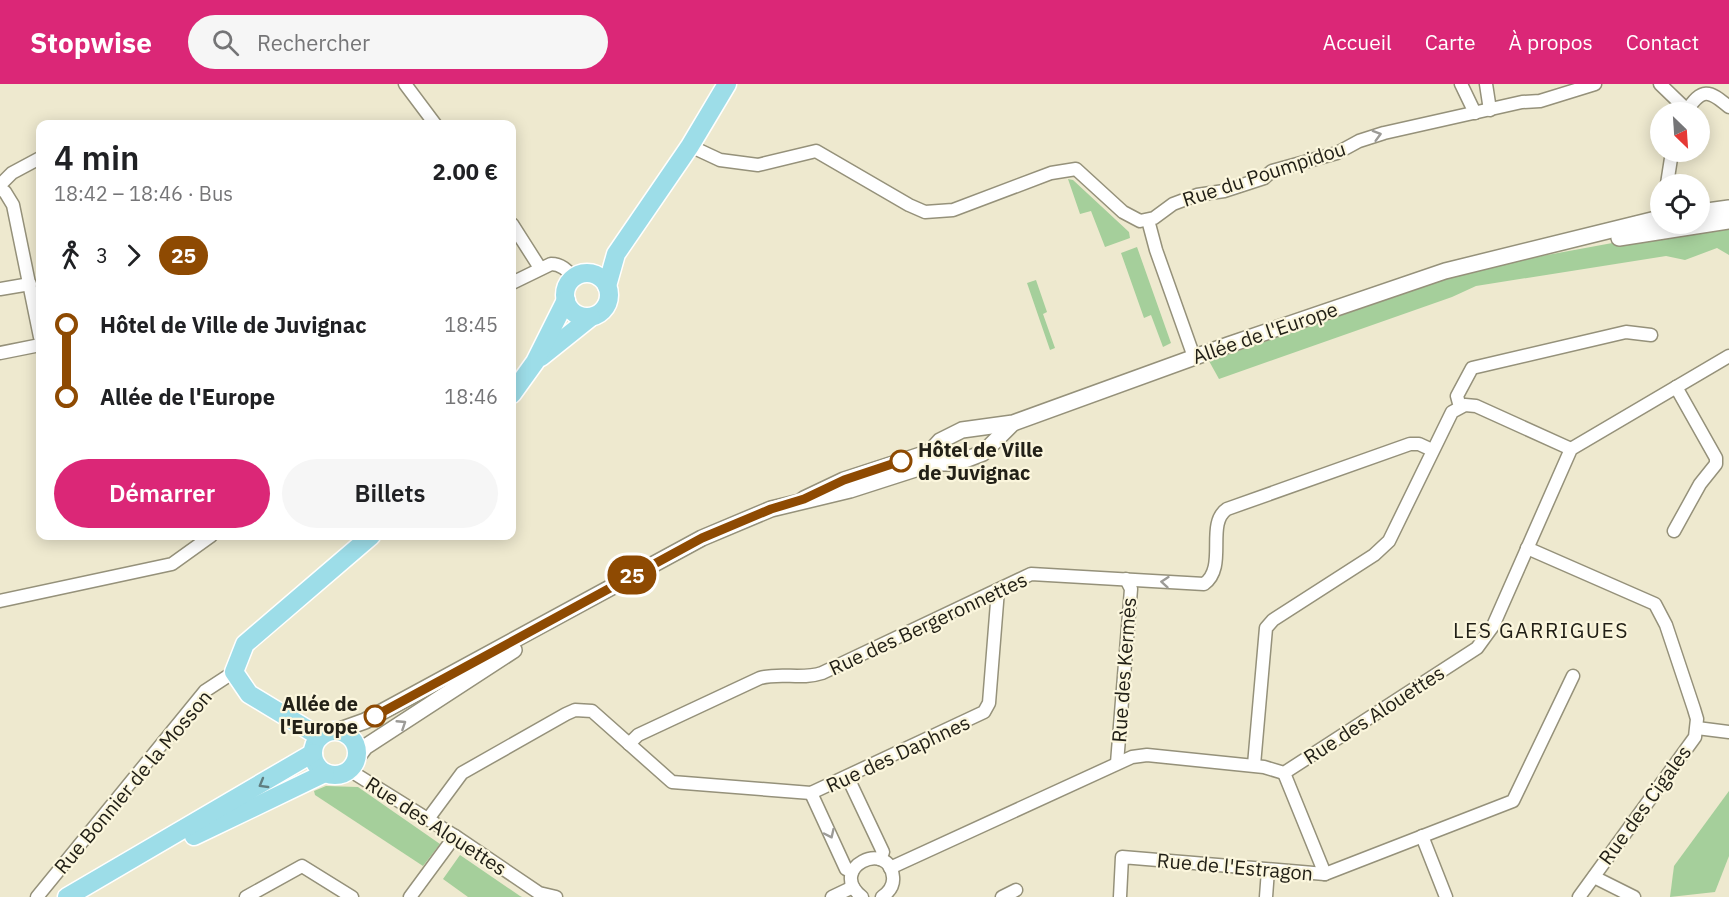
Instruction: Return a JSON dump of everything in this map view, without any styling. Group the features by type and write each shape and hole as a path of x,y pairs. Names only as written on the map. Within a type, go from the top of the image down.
{"main road":[{"path":"535,362 606,307 609,300 608,286 616,254 690,146 727,84"},
{"path":"516,388 535,362 566,300 566,289 581,275 616,254"},
{"path":"581,275 600,277 608,286"},
{"path":"566,300 574,312 591,317"},
{"path":"323,740 249,694 234,672 244,644 366,540"},
{"path":"67,897 323,740 351,738 357,751 352,765 337,775 325,773 316,765 323,740"},
{"path":"82,897 163,851 325,773"}],"street":[{"path":"405,84 432,120"},
{"path":"1461,84 1475,113"},
{"path":"1486,84 1490,110"},
{"name":"Rue du Poumpidou","path":"1148,220 1179,202 1264,178 1272,171 1337,153 1359,141 1384,133 1527,101 1540,101 1595,84"},
{"path":"1660,84 1677,102"},
{"path":"1697,102 1708,93 1713,93 1729,107"},
{"path":"690,146 720,160 758,165 816,152 925,212 953,210 1057,171 1076,169 1123,212 1132,218 1148,220 1156,250 1194,357"},
{"path":"36,160 12,172 0,187 13,205 36,316"},
{"path":"1710,211 1729,208"},
{"name":"Allée de l'Europe","path":"804,499 844,480 930,452 940,441 962,430 1013,423 1194,357 1445,271 1650,220"},
{"name":"Allée de l'Europe","path":"1521,252 1729,221"},
{"path":"516,230 540,268"},
{"path":"516,281 540,268 557,264 581,275"},
{"path":"0,289 30,284"},
{"path":"1460,407 1457,396 1472,368 1626,332 1651,334"},
{"path":"0,353 36,346"},
{"path":"1254,765 1266,628 1273,620 1383,548 1398,527 1449,416 1460,407 1476,406 1571,449 1729,356"},
{"path":"1674,531 1700,484 1716,464 1716,458 1676,387"},
{"name":"Allée de l'Europe","path":"323,740 359,724 517,637 545,625 702,538 771,509 804,499 850,490 943,462 957,463 983,453 1013,423"},
{"path":"984,428 992,439 990,445"},
{"name":"Rue des Bergeronnettes","path":"629,744 638,735 760,678 774,675 802,678 822,673 1031,574 1204,584 1214,574 1219,519 1227,509 1410,444 1419,444 1432,450"},
{"path":"936,447 943,462"},
{"name":"Rue des Alouettes","path":"890,868 1117,763 1147,755 1254,765 1284,773 1477,648 1493,626 1571,449"},
{"path":"0,601 172,564 205,540"},
{"name":"Rue des Cigales","path":"1527,548 1655,604 1666,625 1694,709 1697,728 1695,737 1579,897"},
{"name":"Rue des Kermès","path":"1117,763 1131,589 1126,579"},
{"name":"Rue des Daphnes","path":"629,744 672,782 811,793 848,778 984,712 989,703 998,590"},
{"name":"Allée de l'Europe","path":"352,765 365,747 521,645 545,625"},
{"name":"Rue Bonnier de la Mosson","path":"37,897 205,691 234,672"},
{"name":"Rue de l'Estragon","path":"1120,897 1122,857 1325,874 1513,801 1574,676"},
{"path":"428,819 462,773 575,710 592,711 629,744"},
{"path":"1697,728 1729,732"},
{"name":"Rue des Alouettes","path":"352,765 539,893 556,897"},
{"path":"1284,773 1325,874"},
{"path":"848,778 883,852 880,859"},
{"path":"811,793 846,868 852,872"},
{"path":"410,897 456,836"},
{"path":"1422,836 1446,897"},
{"path":"862,897 853,887 852,872 865,859 880,859 890,868 893,881 891,888 882,897"},
{"path":"246,897 302,866 352,897"},
{"path":"1266,897 1268,870"},
{"path":"1594,877 1634,897"},
{"path":"832,897 853,887"},
{"path":"1002,897 1016,890"}],"green space":[{"path":"1068,179 1073,180 1129,232 1130,238 1105,247 1091,211 1080,214"},
{"path":"1729,226 1729,255 1717,248 1685,260 1666,256 1476,286 1452,297 1219,379 1209,361 1482,267 1661,234 1710,234 1710,228"},
{"path":"1137,247 1171,343 1163,347 1151,315 1144,318 1121,253"},
{"path":"1036,280 1047,312 1043,314 1055,348 1050,350 1027,283"},
{"path":"326,786 358,787 440,844 423,866 315,795 314,791"},
{"path":"1729,791 1729,856 1715,892 1670,897 1674,866"},
{"path":"460,855 522,897 468,897 443,879"}],"bus line":[{"name":"25","path":"375,716 702,538 771,509 804,499 844,480 901,461"}],"place":[{"name":"Hôtel de Ville de Juvignac","path":"901,461"},
{"name":"Allée de l'Europe","path":"375,716"}],"district":[{"name":"LES GARRIGUES","path":"1541,631"}]}
